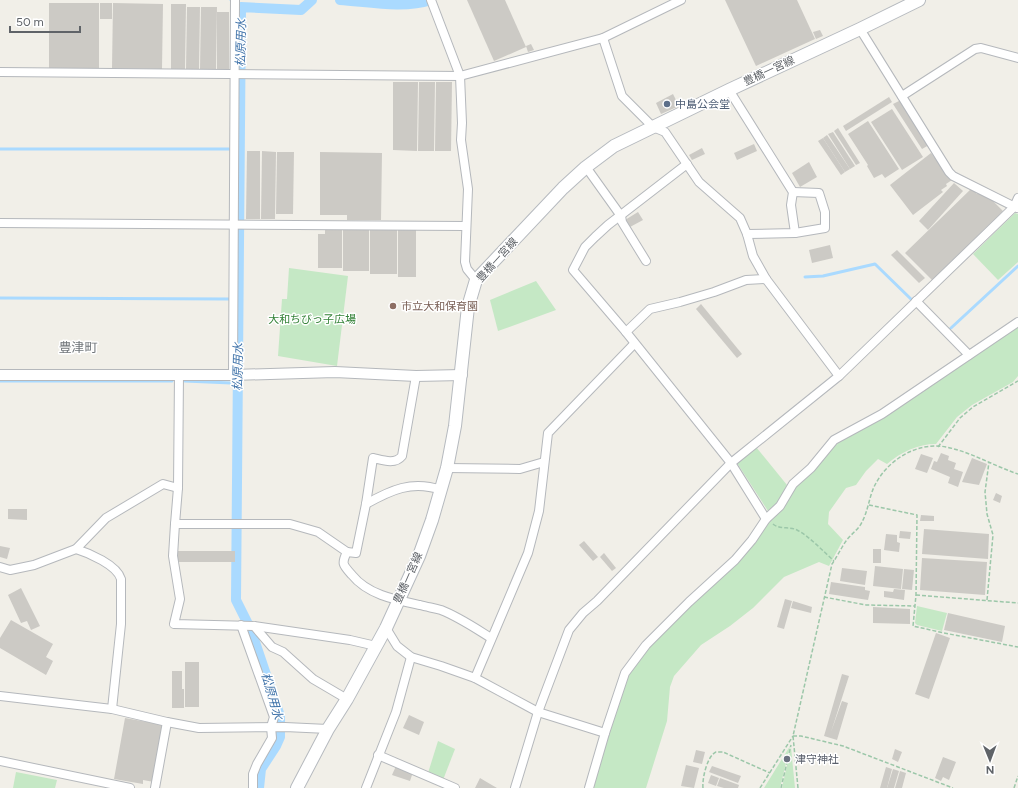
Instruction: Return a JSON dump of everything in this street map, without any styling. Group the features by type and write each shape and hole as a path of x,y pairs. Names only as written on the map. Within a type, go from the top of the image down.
{"main road":[{"name":"豊橋一宮線","path":"298,788 328,730 386,628 419,556 432,520 447,468 455,426 462,375 468,307 476,280 563,188 586,167 614,146 919,0"}],"street":[{"path":"233,375 233,224 236,0"},
{"path":"431,0 460,76 462,122 460,140 468,189 465,226 465,262 467,269 476,280"},
{"path":"0,72 460,76 603,38 681,0"},
{"path":"860,29 953,176 1016,208"},
{"path":"603,38 622,96 653,127 665,132 699,182 740,218 747,234 753,256 766,279 839,376"},
{"path":"902,96 976,49 981,48 1018,58"},
{"path":"729,90 793,192 791,205 795,233"},
{"path":"686,164 608,225 584,247 573,270 626,332 634,344 731,463 766,519"},
{"path":"586,167 621,216 622,222 646,261"},
{"path":"747,234 795,233 825,228 825,212 819,193 793,192"},
{"path":"515,788 538,712 569,630 582,613 597,601 731,463 839,376 916,301 1016,208 1018,198"},
{"path":"0,223 465,226"},
{"path":"626,332 650,309 714,292 746,280 766,279"},
{"path":"916,301 970,355"},
{"path":"589,788 625,673 646,645 689,602 735,560 752,540 766,519 780,506 793,484 811,468 834,440 882,414 1018,322"},
{"path":"474,678 528,553 539,511 548,433 634,344"},
{"path":"0,375 233,375 335,372 416,376 462,375"},
{"path":"178,374 178,488 174,524 173,556 180,599 174,624 254,626 350,640 376,646"},
{"path":"174,524 290,524 318,532 347,552 356,553 366,504 373,458 394,461 399,460 402,456 416,376"},
{"path":"447,468 520,469 544,462"},
{"path":"0,567 10,570 34,566 76,550 106,518 163,484 178,488"},
{"path":"366,504 385,493 400,488 416,486 431,487 441,490"},
{"path":"76,550 97,557 117,571 121,579 121,624 112,709"},
{"path":"347,552 343,560 343,566 356,581 372,591 398,601 440,610 468,622 491,638"},
{"path":"241,625 274,717 272,738 253,774 253,788"},
{"path":"254,626 272,647 283,652 313,679 347,699"},
{"path":"386,628 397,646 411,657 474,678 538,712 605,733"},
{"path":"366,788 396,712 411,657"},
{"path":"0,696 112,709 199,728 284,727 328,730"},
{"path":"155,788 167,722"},
{"path":"378,755 455,788"},
{"path":"0,761 130,788"}],"path":[{"path":"938,447 960,418 973,406 1018,381"},
{"path":"798,788 793,736 832,564 846,541 862,524 874,488 883,473 897,459 919,448 938,447 957,450 1018,474"},
{"path":"987,600 993,535 987,514 985,492 989,462"},
{"path":"868,505 917,515 916,606 913,626 1018,647"},
{"path":"766,519 777,527 792,528 799,531 834,561"},
{"path":"916,595 1018,603"},
{"path":"824,597 866,605 916,606"},
{"path":"760,788 793,736"},
{"path":"793,736 801,736 843,746 954,788"},
{"path":"781,788 791,745"},
{"path":"703,788 704,773 712,755 717,752 723,752 770,773"},
{"path":"1014,788 1018,776"}],"green space":[{"path":"1015,213 1018,214 1018,262 998,280 973,254"},
{"name":"大和ちびっ子広場","path":"289,268 348,276 337,366 278,356 282,299 287,299"},
{"path":"536,281 556,310 498,331 490,300"},
{"path":"1018,327 1018,376 1013,382 972,405 957,417 936,444 916,447 898,456 887,464 878,459 866,471 856,485 846,488 829,512 828,524 843,540 829,566 819,562 784,577 753,608 730,626 701,645 674,676 670,687 667,721 646,788 593,788 626,678 648,648 755,542 767,524 783,508 796,487 813,471 832,448 842,440 883,417"},
{"path":"756,447 787,485 779,503 768,511 737,463"},
{"path":"917,606 947,613 942,631 917,625 915,623"},
{"path":"438,741 455,749 443,780 428,773"},
{"path":"790,746 780,788 764,788"},
{"path":"791,747 795,788 782,788"},
{"path":"16,772 57,780 55,788 13,788"}],"building":[{"path":"467,0 505,0 526,47 494,61"},
{"path":"725,0 797,0 815,39 756,66"},
{"path":"49,3 99,3 99,68 49,68"},
{"path":"100,3 112,3 112,19 100,19"},
{"path":"113,3 163,4 162,69 112,68"},
{"path":"171,4 186,4 185,69 171,69"},
{"path":"187,7 200,7 199,69 186,69"},
{"path":"201,7 217,7 216,69 200,69"},
{"path":"217,12 229,12 229,69 217,69"},
{"path":"820,30 823,36 816,39 813,32"},
{"path":"531,44 534,50 528,52 526,46"},
{"path":"393,82 418,82 417,151 393,150"},
{"path":"419,82 435,82 434,151 418,151"},
{"path":"436,82 452,82 451,151 435,151"},
{"name":"中島公会堂","path":"673,94 679,106 661,114 656,103"},
{"path":"889,97 892,102 846,131 843,126"},
{"path":"901,100 929,145 922,149 893,104"},
{"path":"892,109 923,157 902,170 871,122"},
{"path":"868,121 899,169 885,178 882,174 874,178 867,166 868,165 848,134"},
{"path":"838,128 860,163 856,165 834,131"},
{"path":"833,132 855,166 850,169 828,134"},
{"path":"827,135 850,169 845,172 823,138"},
{"path":"823,138 845,172 841,175 818,141"},
{"path":"754,144 757,151 737,160 734,153"},
{"path":"702,148 705,154 692,160 689,155"},
{"path":"247,151 260,151 260,219 246,219"},
{"path":"262,151 276,152 275,219 261,219"},
{"path":"277,152 294,152 293,214 276,214"},
{"path":"320,152 382,153 381,220 347,220 347,215 320,215"},
{"path":"931,153 952,180 941,190 943,192 913,215 890,185"},
{"path":"809,162 817,177 800,187 792,173"},
{"path":"954,183 963,191 928,230 919,221"},
{"path":"972,188 977,194 979,192 989,197 1003,211 932,280 905,253"},
{"path":"638,212 643,220 630,227 625,220"},
{"path":"325,229 342,229 342,268 318,268 318,234 325,234"},
{"path":"343,230 369,230 369,271 343,271"},
{"path":"370,230 397,230 397,274 370,274"},
{"path":"398,230 416,230 416,277 398,277"},
{"path":"830,245 833,258 812,263 809,250"},
{"path":"897,250 925,278 919,283 891,255"},
{"path":"701,304 742,354 737,358 696,309"},
{"path":"941,453 949,456 948,460 956,463 954,469 963,472 958,487 948,483 950,477 931,469 934,461 937,462"},
{"path":"921,454 933,458 927,473 915,469"},
{"path":"972,458 987,464 979,485 962,482"},
{"path":"996,493 1002,496 1000,503 993,500"},
{"path":"8,509 27,509 27,520 8,519"},
{"path":"921,515 934,516 934,521 920,521"},
{"path":"924,529 989,534 988,559 922,554"},
{"path":"900,531 911,532 910,539 899,538"},
{"path":"886,534 897,535 897,542 900,543 899,552 884,550"},
{"path":"584,541 598,557 593,561 579,545"},
{"path":"0,546 10,548 7,559 0,557"},
{"path":"873,549 881,549 881,563 873,563"},
{"path":"175,551 235,551 235,562 178,562 178,556 175,556"},
{"path":"604,553 616,568 612,571 600,557"},
{"path":"922,558 987,562 985,595 920,590"},
{"path":"875,566 903,569 901,589 873,586"},
{"path":"842,568 867,571 865,585 840,581"},
{"path":"904,569 914,570 912,590 902,589"},
{"path":"831,582 865,587 865,590 870,591 868,600 829,594"},
{"path":"21,588 40,626 31,630 27,621 21,623 8,595"},
{"path":"894,589 905,590 904,600 884,597 884,591 893,592"},
{"path":"785,599 792,601 784,629 777,627"},
{"path":"793,601 812,607 811,613 791,608"},
{"path":"873,607 910,609 910,624 873,623"},
{"path":"948,613 1005,626 1002,642 944,630"},
{"path":"11,620 53,644 46,657 53,661 46,675 0,648 0,638"},
{"path":"936,633 950,638 929,699 915,694"},
{"path":"185,662 199,662 199,707 185,707"},
{"path":"172,671 182,671 184,708 172,708"},
{"path":"842,674 849,676 831,732 842,701 848,703 837,740 824,736"},
{"path":"409,715 424,722 419,735 403,728"},
{"path":"125,718 164,725 154,782 143,780 143,784 114,779"},
{"path":"895,749 902,752 898,762 892,759"},
{"path":"696,750 705,752 702,764 693,762"},
{"path":"943,757 956,762 949,780 943,777 941,781 935,778"},
{"path":"686,765 699,768 694,788 681,786"},
{"path":"396,766 413,772 410,781 392,775"},
{"path":"712,766 741,776 738,783 709,772"},
{"path":"886,767 892,769 887,788 880,788"},
{"path":"893,769 899,771 894,788 887,788"},
{"path":"900,771 906,773 902,788 895,788"},
{"path":"711,775 719,778 716,786 708,783"},
{"path":"480,778 485,781 497,788 475,788"},
{"path":"720,778 739,785 738,788 724,788 717,786"}],"waterway":[{"path":"231,0 241,7"},
{"name":"松原用水","path":"259,788 261,769 280,737 280,716 251,630 236,600 241,7 301,10 312,0"},
{"name":"松原用水","path":"340,0 398,4 421,3 431,0"},
{"path":"0,149 229,149"},
{"path":"805,277 823,276 875,264 914,302"},
{"path":"951,328 1018,266"},
{"path":"0,298 229,299"},
{"path":"0,381 172,381"},
{"path":"185,381 231,383 239,386"}],"place":[{"name":"中島公会堂","path":"667,104"},
{"name":"市立大和保育園","path":"393,306"},
{"name":"津守神社","path":"787,759"}],"district":[{"name":"豊津町","path":"78,347"}]}
